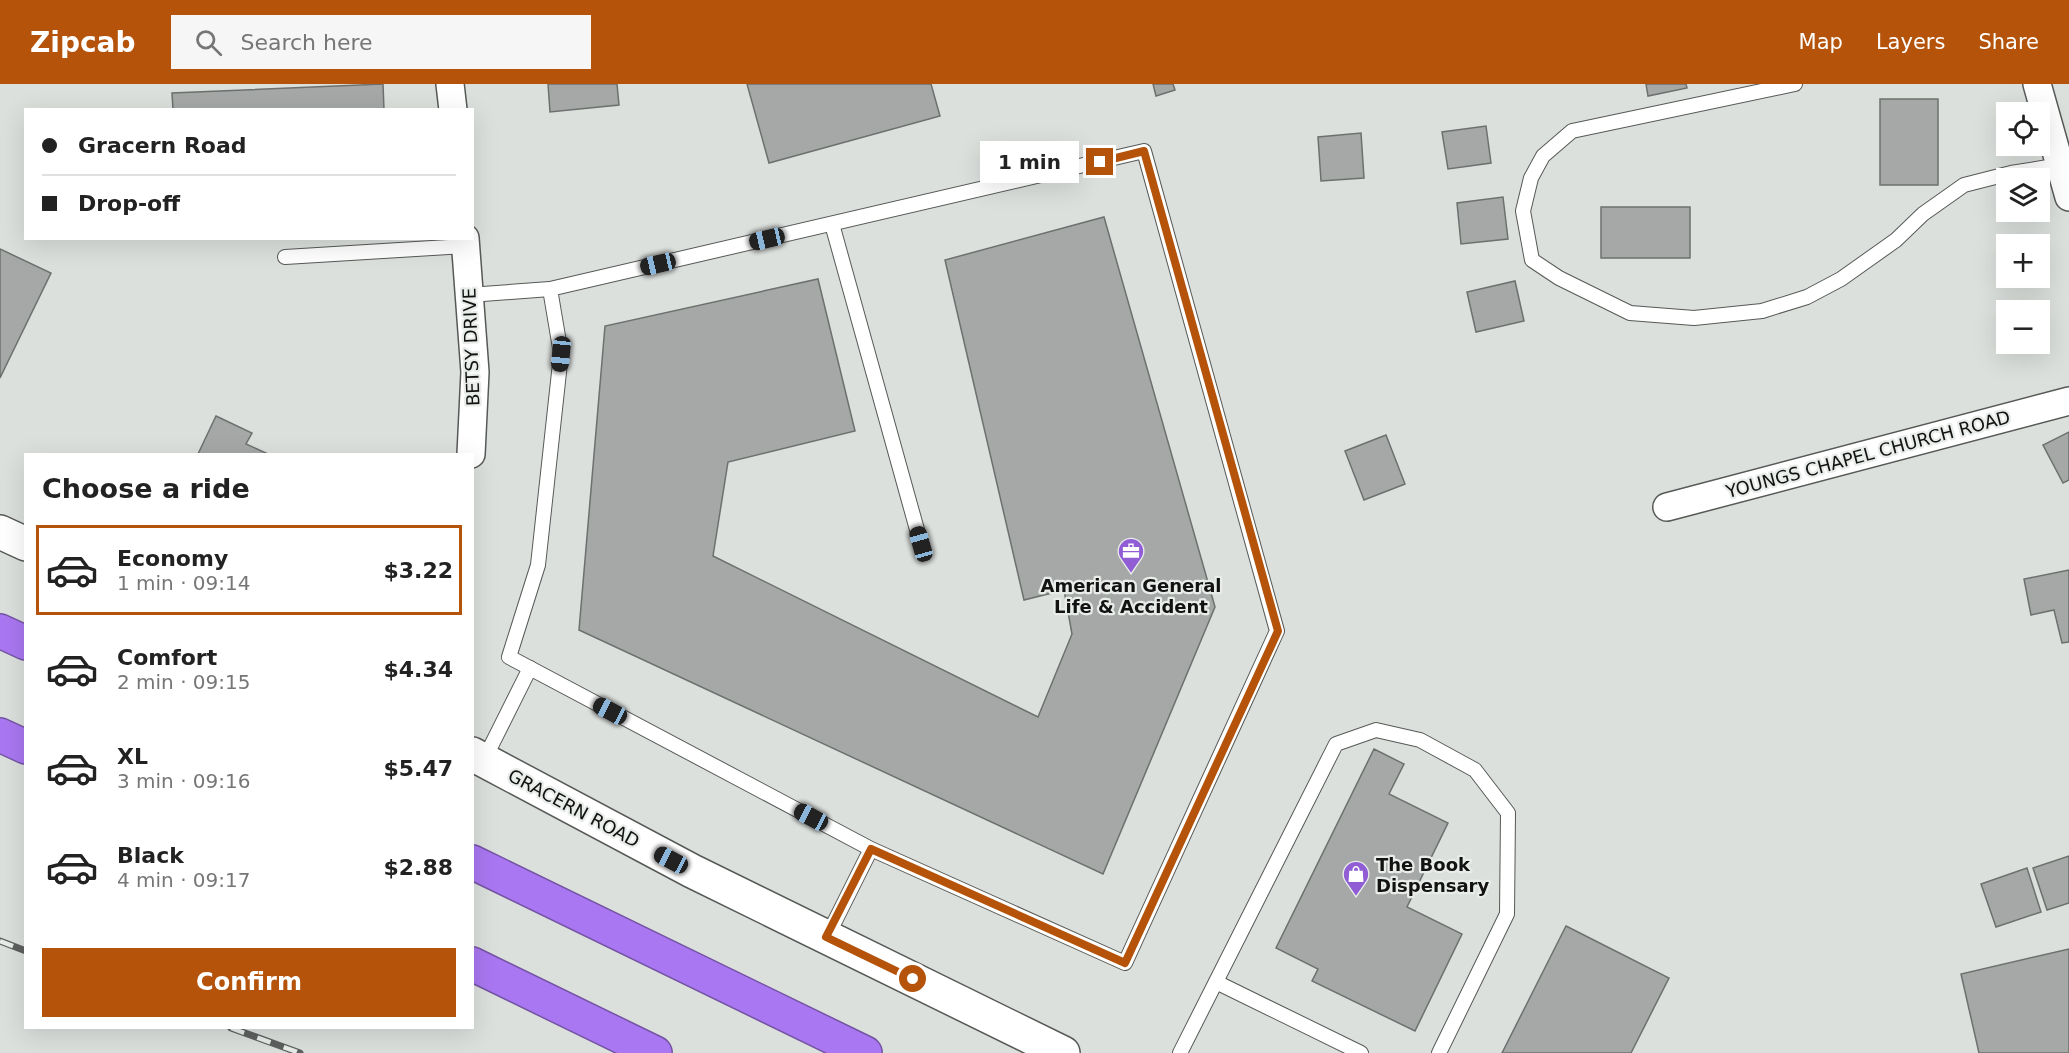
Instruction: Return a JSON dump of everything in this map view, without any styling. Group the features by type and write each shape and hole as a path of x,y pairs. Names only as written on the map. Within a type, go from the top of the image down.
{"highway":[{"path":"0,631 24,643"},
{"path":"0,735 24,746"},
{"path":"0,750 24,759"},
{"path":"474,863 865,1053"},
{"path":"474,965 655,1053"}],"street":[{"path":"450,84 453,108"},
{"path":"2037,84 2069,197"},
{"name":"BETSY DRIVE","path":"465,242 475,372 471,453"},
{"name":"YOUNGS CHAPEL CHURCH ROAD","path":"1667,507 2069,401"},
{"path":"0,532 24,543"},
{"name":"GRACERN ROAD","path":"478,757 692,871 1063,1053"}],"lane":[{"path":"1795,84 1572,131 1543,156 1531,178 1523,211 1532,260 1559,278 1630,313 1694,318 1762,311 1807,297 1841,279 1896,240 1923,214 1964,186 2011,172 2060,165"},
{"path":"469,295 550,290 1144,151 1278,631 1125,963 871,849 509,657 538,565 561,354 550,290"},
{"path":"832,224 921,544"},
{"path":"285,257 465,242"},
{"path":"478,757 530,668"},
{"path":"1180,1053 1336,744 1376,730 1420,740 1475,770 1508,813 1508,914 1439,1053"},
{"path":"826,937 871,849"},
{"path":"1216,982 1361,1053"}],"building":[{"path":"383,84 384,108 173,108 172,93"},
{"path":"548,84 617,84 619,105 550,112"},
{"path":"747,84 931,84 940,116 769,163"},
{"path":"1153,84 1173,84 1175,90 1156,96"},
{"path":"1646,84 1686,84 1687,88 1648,96"},
{"path":"1880,99 1938,99 1938,185 1880,185"},
{"path":"1486,126 1491,163 1448,169 1442,132"},
{"path":"1361,133 1364,178 1321,181 1318,137"},
{"path":"1503,197 1508,239 1461,244 1457,203"},
{"path":"1601,207 1690,207 1690,258 1601,258"},
{"path":"1104,217 1215,607 1103,874 579,630 605,326 818,279 855,431 728,462 713,556 1038,717 1072,634 1064,590 1024,600 945,260"},
{"path":"0,249 51,273 0,378"},
{"path":"1515,281 1524,321 1476,332 1467,292"},
{"path":"216,416 252,433 246,444 266,453 198,453"},
{"path":"2069,432 2069,480 2063,483 2043,445"},
{"path":"1386,435 1405,484 1364,500 1345,451"},
{"path":"2069,570 2069,642 2062,643 2054,610 2031,615 2024,579"},
{"path":"1374,749 1404,764 1389,794 1448,823 1407,907 1462,934 1415,1031 1312,981 1318,969 1276,948"},
{"path":"2069,856 2069,903 2047,910 2033,868"},
{"path":"2027,868 2041,912 1996,927 1981,884"},
{"path":"1566,926 1669,978 1631,1053 1502,1053"},
{"path":"2069,949 2069,1053 1979,1053 1961,974"}],"railway":[{"path":"0,941 24,950"},
{"path":"234,1029 300,1053"}],"place":[{"name":"American General Life & Accident","path":"1131,574"},
{"name":"The Book Dispensary","path":"1356,897"}],"route":[{"path":"913,979 826,937 871,849 1125,963 1278,631 1144,151 1100,162"}]}
